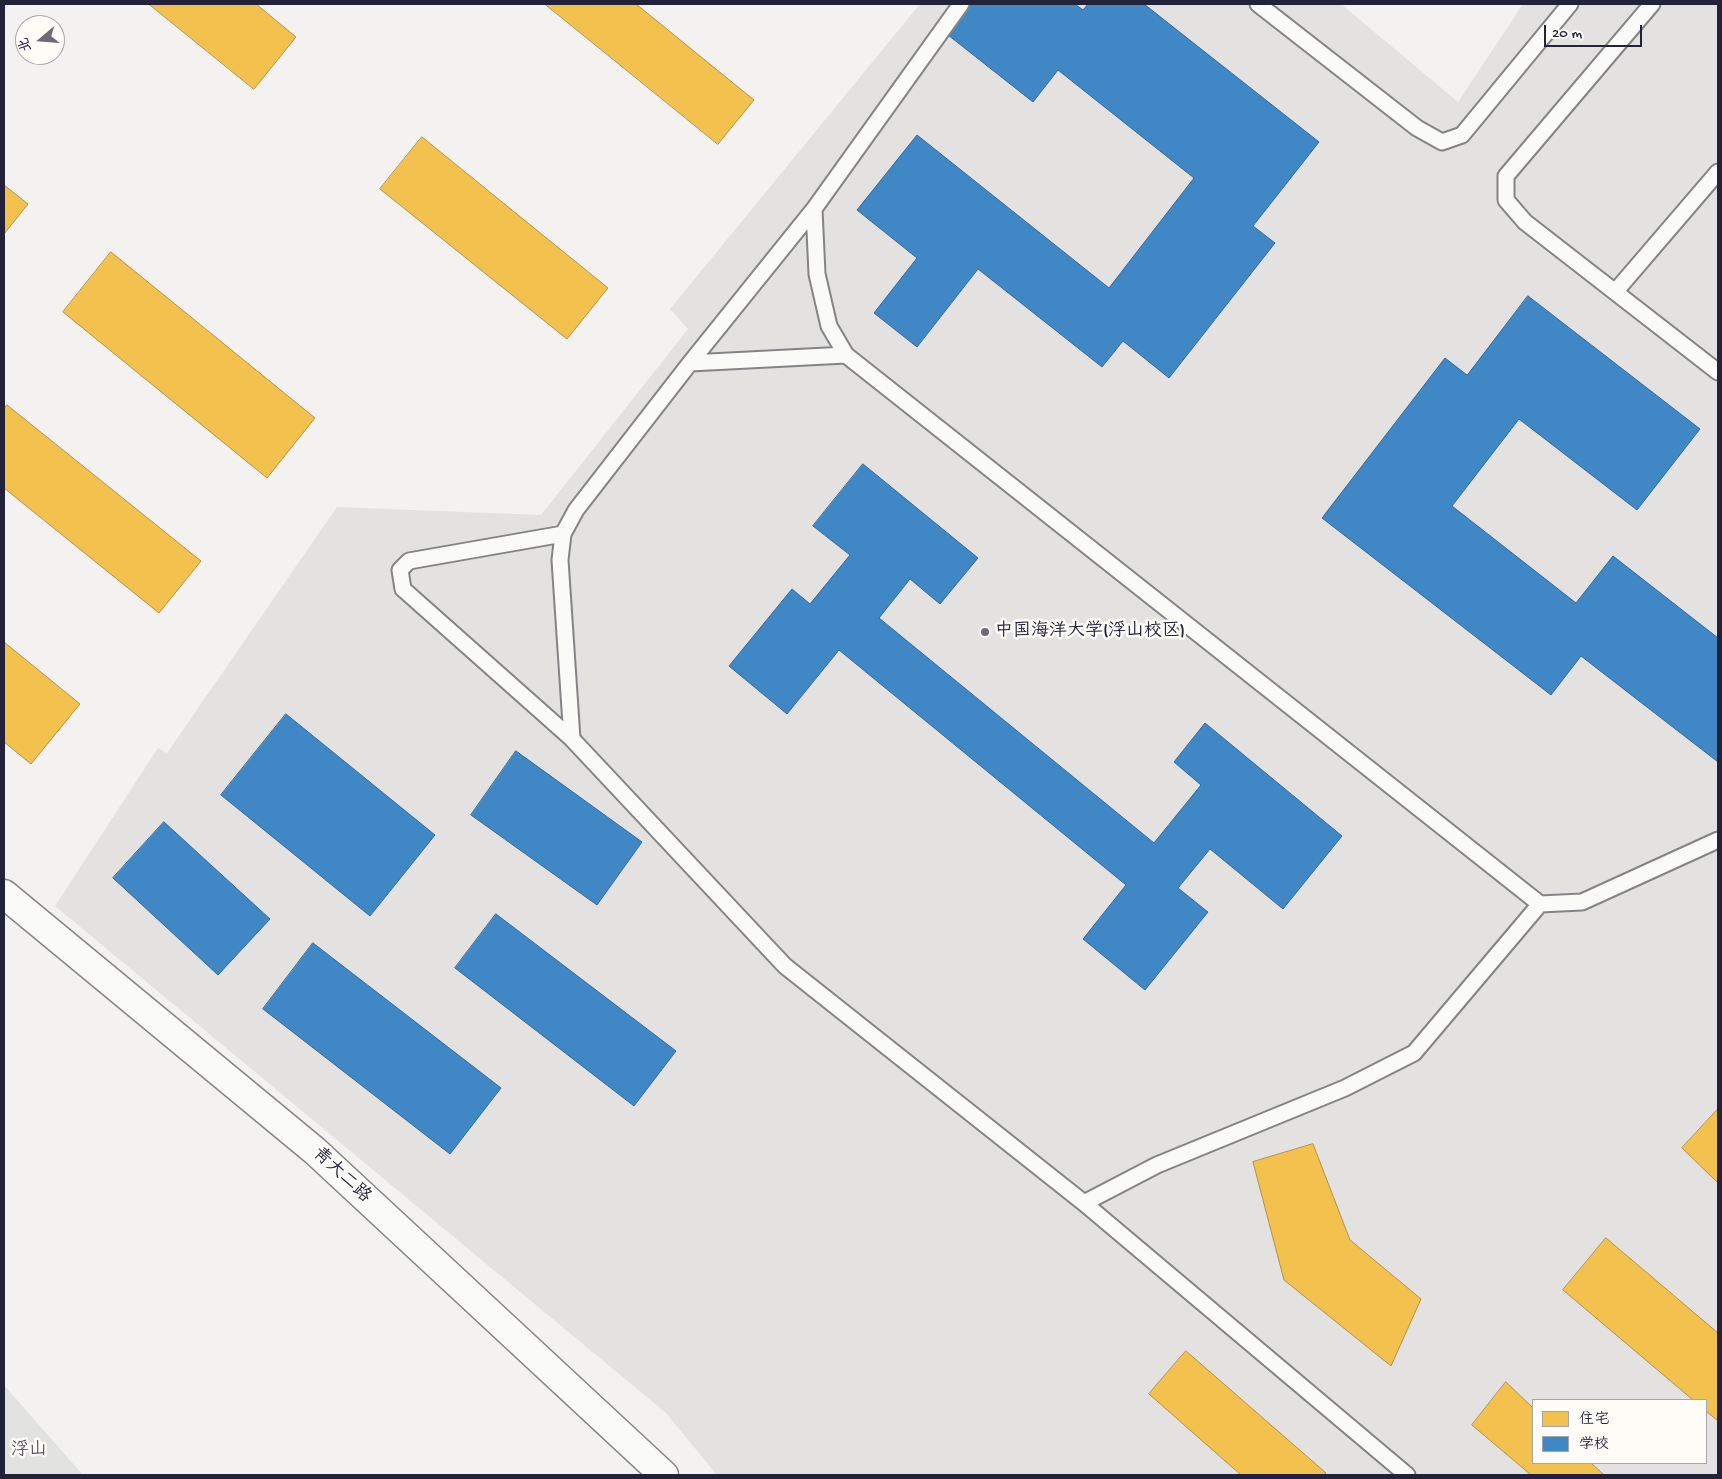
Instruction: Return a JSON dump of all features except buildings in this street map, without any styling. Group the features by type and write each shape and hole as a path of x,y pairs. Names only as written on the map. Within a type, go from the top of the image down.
{"street":[{"name":"青大二路","path":"4,894 315,1151 664,1475"}],"lane":[{"path":"572,739 560,560 562,534 576,510 690,363 814,210 961,4"},
{"path":"1258,4 1417,128 1442,142 1462,136 1570,4"},
{"path":"1652,4 1506,176 1506,200 1525,222 1718,372"},
{"path":"1615,292 1718,172"},
{"path":"814,210 817,274 829,326 846,355 1540,904 1582,902 1718,840"},
{"path":"690,363 846,355"},
{"path":"562,534 408,561 400,570 403,589 572,739 785,966 1084,1203 1407,1475"},
{"path":"1084,1203 1157,1165 1345,1088 1414,1053 1540,904"}],"shaded area":[{"name":"中国海洋大学(浮山校区)","path":"920,4 1341,4 1458,102 1523,4 1718,4 1718,1475 717,1475 666,1413 55,906 158,748 167,753 337,507 541,515 688,329 670,309"}],"green space":[{"name":"浮山","path":"4,1385 83,1475 4,1475"}],"place":[{"name":"中国海洋大学(浮山校区)","path":"985,632"}]}
